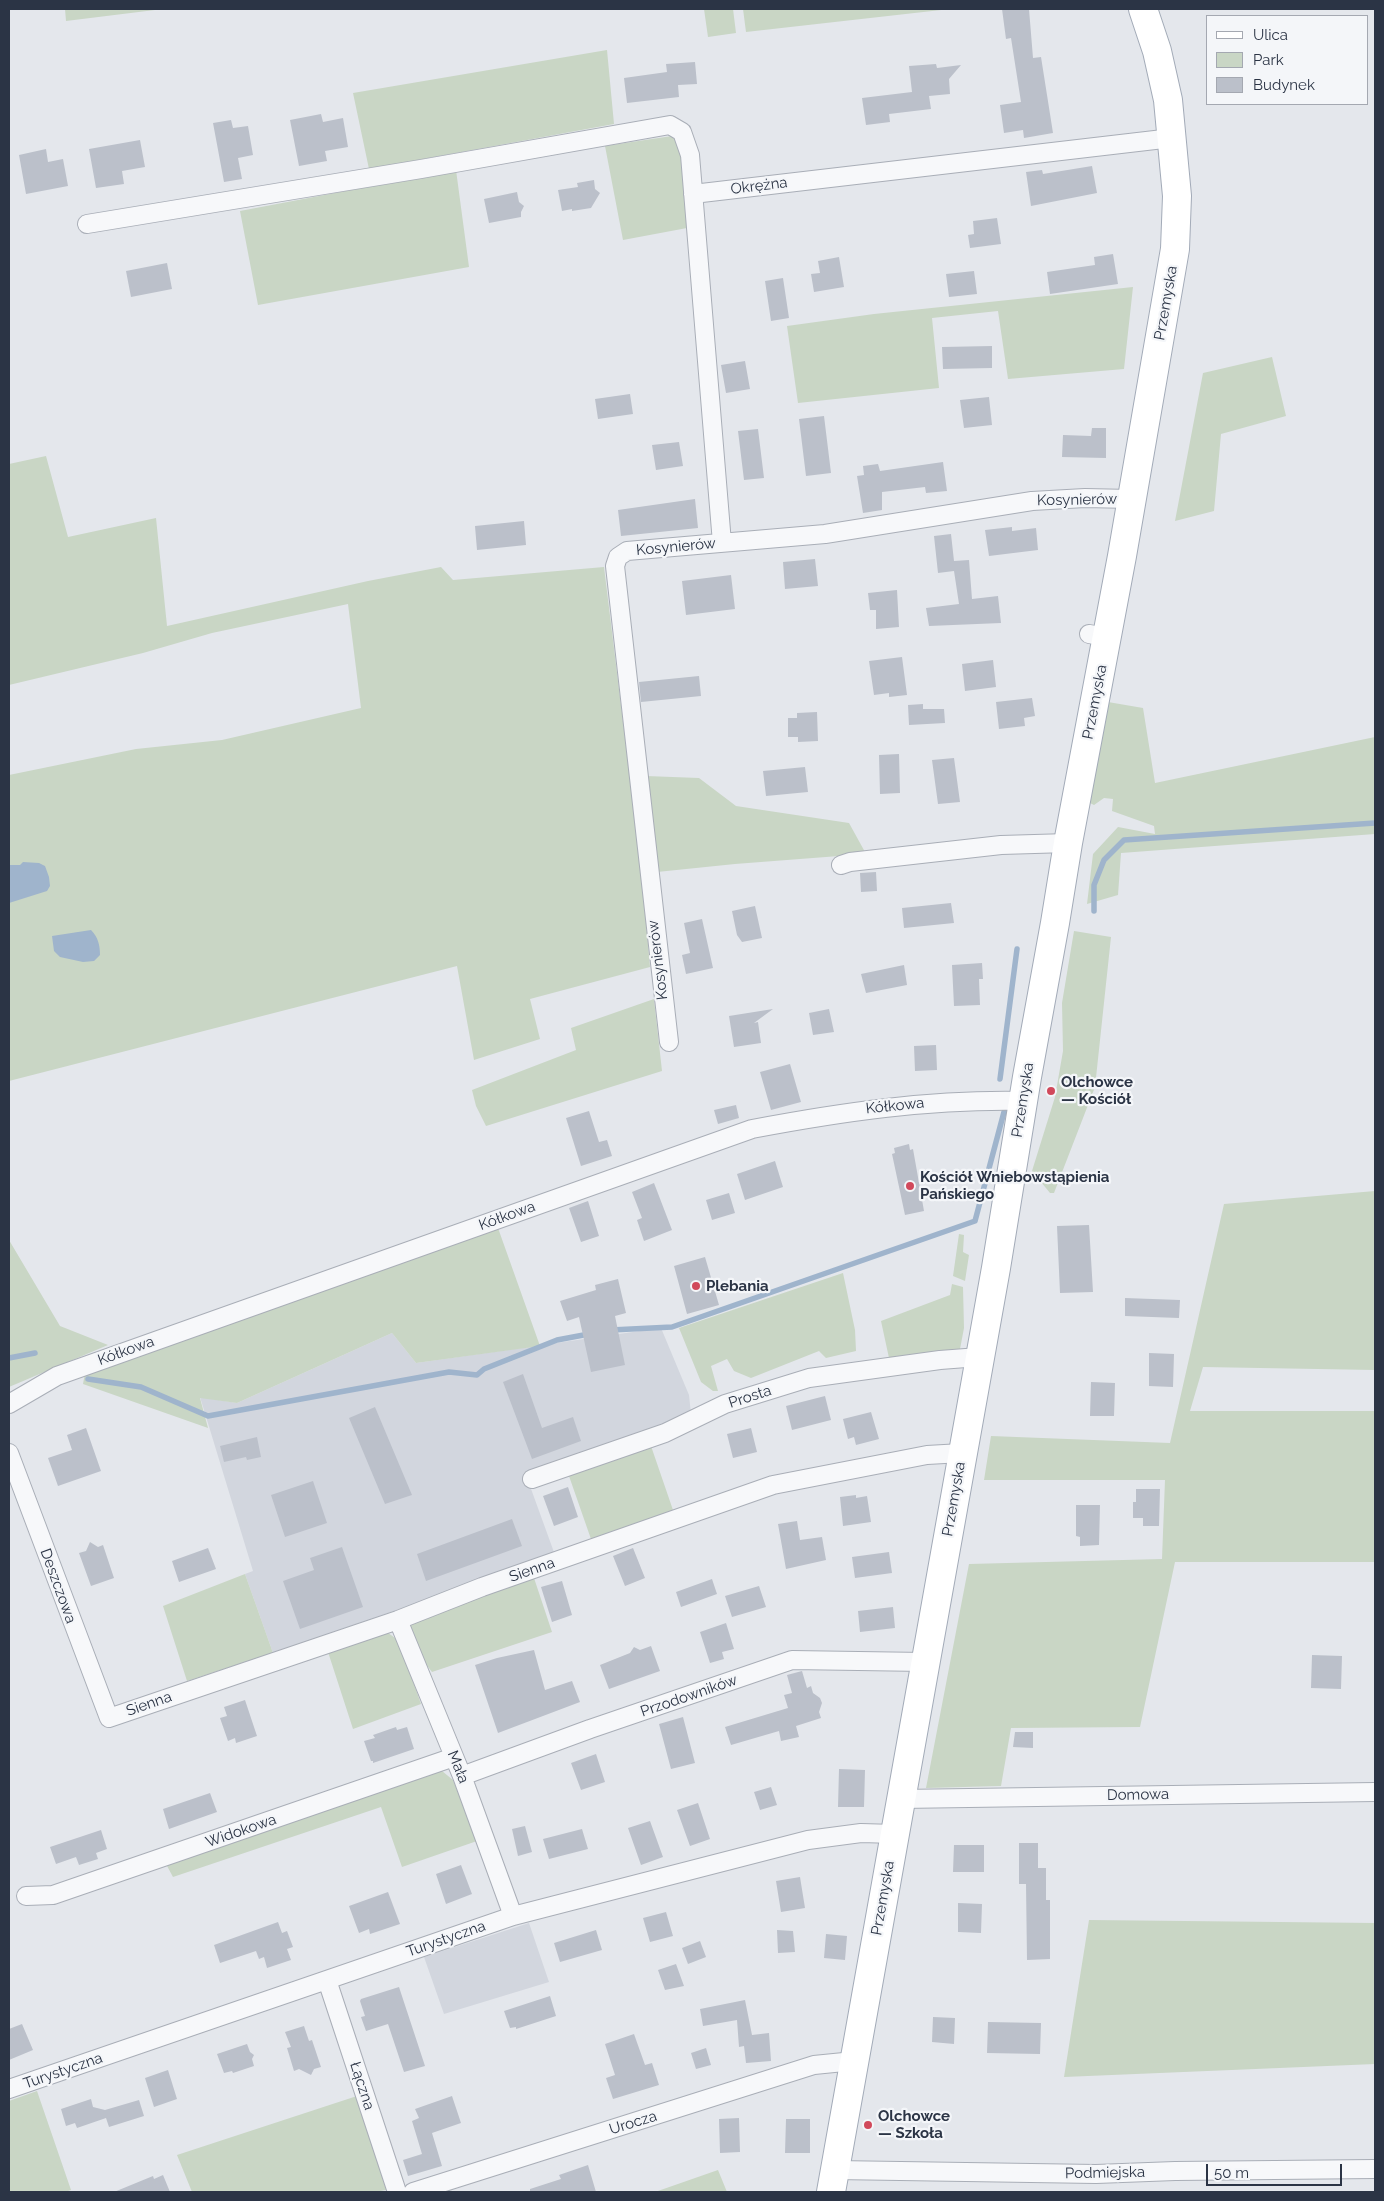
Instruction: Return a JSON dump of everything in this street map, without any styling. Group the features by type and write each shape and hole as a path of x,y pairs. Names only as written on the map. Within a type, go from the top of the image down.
{"main road":[{"name":"Przemyska","path":"833,2181 924,1662 996,1268 1068,843 1098,636 1131,499 1175,248 1177,196 1168,100 1157,51 1143,9"}],"street":[{"path":"87,224 421,169 670,125 682,132 690,155 722,543"},
{"name":"Okrężna","path":"693,194 1172,138"},
{"name":"Kosynierów","path":"669,1042 615,566 618,557 627,551 825,534 1032,501 1085,498 1131,499"},
{"path":"840,865 850,862 958,849 1001,845 1068,843"},
{"name":"Kółkowa","path":"9,1404 57,1376 752,1129 840,1112 920,1103 1024,1101"},
{"name":"Prosta","path":"532,1479 665,1433 725,1404 809,1378 940,1360 979,1357"},
{"name":"Deszczowa","path":"9,1453 109,1718"},
{"name":"Sienna","path":"109,1718 398,1620 482,1587 773,1485 927,1455 962,1453"},
{"name":"Mała","path":"398,1620 462,1776 513,1916"},
{"name":"Przodowników","path":"462,1776 590,1729 792,1660 924,1662"},
{"name":"Widokowa","path":"26,1896 53,1895 454,1757"},
{"name":"Domowa","path":"901,1799 1375,1792"},
{"name":"Turystyczna","path":"9,2089 513,1916 808,1840 861,1833 895,1834"},
{"name":"Łączna","path":"327,1980 397,2192"},
{"name":"Urocza","path":"413,2192 814,2065 854,2061"},
{"name":"Podmiejska","path":"833,2181 1175,2171 1375,2169"}],"shaded area":[{"path":"661,1328 689,1395 691,1414 526,1475 555,1555 273,1653 245,1574 253,1571 200,1397 237,1403 392,1333 416,1363"},
{"path":"529,1923 549,1982 444,2014 424,1957"}],"green space":[{"path":"65,9 163,9 66,21"},
{"path":"704,9 733,9 736,33 708,37"},
{"path":"743,9 950,9 746,32"},
{"path":"607,50 614,124 369,169 353,93"},
{"path":"672,136 682,149 687,228 623,240 605,146"},
{"path":"456,170 469,267 258,305 240,211"},
{"path":"1133,287 1124,369 1008,379 998,311 932,318 939,388 798,403 787,326 874,314"},
{"path":"1272,357 1286,416 1221,434 1214,511 1175,521 1203,373"},
{"path":"46,456 68,537 156,518 167,626 368,581 441,567 453,580 604,567 642,876 650,967 530,999 540,1039 474,1060 457,966 9,1081 9,775 136,749 222,740 361,708 348,604 212,633 143,653 9,685 9,464"},
{"path":"1108,702 1143,708 1155,783 1375,737 1375,834 1121,853 1118,895 1087,904 1093,854 1118,827 1155,834 1154,826 1112,811 1113,799 1104,798 1094,805 1090,803"},
{"path":"646,776 699,778 736,806 849,823 865,852 657,872"},
{"path":"1074,931 1111,937 1095,1087 1054,1193 1050,1193 1032,1171 1055,1097 1063,1051 1062,1003"},
{"path":"654,999 662,1071 486,1126 476,1106 472,1090 576,1050 571,1028"},
{"path":"1375,1191 1375,1370 1203,1367 1190,1411 1375,1411 1375,1562 1175,1562 1140,1727 1011,1728 1001,1786 926,1788 969,1564 1162,1559 1165,1480 984,1480 991,1436 1170,1443 1224,1204"},
{"path":"498,1228 540,1346 416,1363 392,1333 237,1403 200,1398 208,1428 83,1384 85,1373 135,1358"},
{"path":"959,1234 964,1235 963,1252 969,1255 965,1281 953,1276"},
{"path":"9,1240 60,1326 108,1345 9,1387"},
{"path":"843,1273 855,1330 856,1351 826,1358 819,1351 751,1378 734,1371 727,1359 711,1366 718,1391 713,1391 701,1382 679,1328"},
{"path":"952,1284 963,1287 964,1328 960,1349 951,1353 889,1358 881,1321 950,1295"},
{"path":"651,1446 674,1513 592,1542 569,1476"},
{"path":"245,1574 273,1653 187,1681 163,1606"},
{"path":"533,1575 552,1632 432,1672 422,1659 408,1623"},
{"path":"387,1632 399,1641 421,1704 353,1729 328,1652"},
{"path":"442,1771 453,1780 477,1841 402,1867 381,1807 173,1877 166,1864"},
{"path":"1089,1920 1375,1923 1375,2064 1064,2077"},
{"path":"37,2091 71,2190 65,2192 9,2192 9,2101"},
{"path":"357,2096 387,2185 386,2190 375,2192 192,2192 177,2155"},
{"path":"718,2170 727,2192 655,2192"}],"water":[{"path":"23,862 39,863 45,866 50,886 47,891 9,903 9,865 20,865"},
{"path":"91,930 97,938 100,948 100,955 94,961 83,962 60,957 54,951 52,936"}],"building":[{"path":"1002,9 1029,9 1033,58 1041,57 1053,133 1024,138 1023,130 1004,133 1000,105 1021,102 1011,38 1006,39"},
{"path":"695,62 697,84 678,85 679,97 627,103 624,78 667,72 666,64"},
{"path":"936,64 937,68 961,65 949,79 950,94 929,96 931,109 889,114 890,122 866,125 862,98 912,92 909,66"},
{"path":"321,114 323,122 343,118 348,147 325,151 327,161 299,166 290,120"},
{"path":"231,120 233,128 248,126 253,155 238,158 242,179 224,182 213,123"},
{"path":"140,140 145,167 122,171 124,184 96,188 89,149"},
{"path":"46,149 48,162 63,159 68,186 26,194 19,155"},
{"path":"1092,166 1097,193 1031,206 1026,172 1042,170 1043,174"},
{"path":"594,180 595,189 600,193 591,208 562,211 558,190 578,187 577,183"},
{"path":"517,192 519,202 524,206 521,217 489,223 484,199"},
{"path":"997,218 1001,244 970,248 968,235 974,234 973,221"},
{"path":"1113,254 1118,284 1050,294 1047,272 1095,265 1094,257"},
{"path":"839,257 844,287 814,292 811,274 820,273 818,261"},
{"path":"167,263 172,289 131,297 126,271"},
{"path":"974,271 977,294 949,297 946,274"},
{"path":"783,278 789,318 771,321 765,281"},
{"path":"992,346 992,368 943,369 942,347"},
{"path":"745,361 750,389 726,393 721,365"},
{"path":"630,394 633,414 598,419 595,399"},
{"path":"989,397 992,425 964,428 960,400"},
{"path":"824,416 831,473 806,476 799,419"},
{"path":"1092,428 1106,428 1106,458 1062,457 1063,435 1091,436"},
{"path":"758,429 764,478 744,480 738,431"},
{"path":"679,442 683,466 656,470 652,445"},
{"path":"943,462 947,491 926,493 925,487 882,492 882,510 863,513 857,476 864,475 863,466 878,464 880,471"},
{"path":"695,499 698,528 621,536 618,510"},
{"path":"524,521 526,545 477,550 475,526"},
{"path":"1012,527 1012,531 1036,528 1038,550 989,556 985,530"},
{"path":"951,534 954,561 969,560 972,599 998,596 1001,623 929,626 926,608 959,604 954,571 938,573 934,536"},
{"path":"815,559 818,586 785,589 783,562"},
{"path":"731,575 735,609 686,615 682,581"},
{"path":"897,590 899,627 876,629 876,610 870,610 868,593"},
{"path":"902,657 907,695 889,697 889,693 874,695 869,661"},
{"path":"993,660 996,687 965,691 962,664"},
{"path":"699,676 701,696 641,702 639,682"},
{"path":"1032,698 1035,716 1024,718 1025,726 999,729 996,702"},
{"path":"923,704 923,709 944,709 945,723 909,725 908,705"},
{"path":"817,712 818,741 798,742 798,737 788,737 788,718 797,718 797,713"},
{"path":"899,754 900,793 880,794 879,755"},
{"path":"954,758 960,802 938,804 932,760"},
{"path":"805,767 808,792 766,796 763,771"},
{"path":"876,872 877,891 861,892 860,873"},
{"path":"951,903 954,923 904,928 902,908"},
{"path":"755,906 762,938 742,942 737,935 732,911"},
{"path":"702,919 713,968 686,974 682,955 690,953 684,923"},
{"path":"982,963 983,979 979,979 980,1005 954,1006 952,965"},
{"path":"904,965 907,985 866,993 861,974"},
{"path":"773,1009 754,1023 758,1022 761,1043 734,1047 729,1016"},
{"path":"829,1009 834,1032 813,1035 809,1013"},
{"path":"936,1045 937,1070 915,1071 914,1046"},
{"path":"790,1064 801,1102 771,1110 760,1072"},
{"path":"736,1105 739,1118 718,1124 714,1110"},
{"path":"589,1111 599,1142 607,1140 612,1156 581,1166 566,1118"},
{"name":"Kościół Wniebowstąpienia Pańskiego","path":"909,1144 910,1150 913,1149 924,1211 905,1215 892,1154 895,1153 894,1148"},
{"path":"775,1161 783,1187 745,1200 737,1174"},
{"path":"654,1183 672,1230 644,1241 637,1220 642,1218 632,1192"},
{"path":"729,1193 735,1213 712,1220 706,1200"},
{"path":"588,1201 599,1236 581,1242 569,1208"},
{"path":"1089,1225 1093,1292 1060,1293 1057,1226"},
{"name":"Plebania","path":"705,1257 719,1305 687,1314 674,1266"},
{"path":"618,1279 626,1313 615,1316 625,1365 591,1372 579,1317 567,1321 560,1301 596,1290 595,1285"},
{"path":"1125,1298 1180,1300 1179,1318 1125,1316"},
{"path":"1149,1353 1174,1354 1173,1387 1149,1386"},
{"path":"523,1374 542,1428 573,1417 581,1441 532,1459 503,1382"},
{"path":"1091,1382 1115,1383 1114,1416 1090,1416"},
{"path":"825,1396 831,1420 792,1430 786,1406"},
{"path":"375,1407 412,1495 385,1504 349,1418"},
{"path":"871,1412 879,1439 856,1445 854,1437 848,1439 843,1419"},
{"path":"86,1428 101,1471 58,1486 48,1458 72,1450 67,1435"},
{"path":"751,1428 757,1452 733,1458 727,1434"},
{"path":"257,1437 261,1457 247,1460 246,1457 224,1462 220,1446"},
{"path":"313,1481 327,1523 285,1537 271,1495"},
{"path":"568,1487 578,1517 554,1526 543,1496"},
{"path":"1136,1489 1160,1489 1159,1526 1143,1526 1143,1518 1133,1518 1133,1502 1136,1502"},
{"path":"856,1495 856,1498 867,1496 871,1522 843,1526 840,1497"},
{"path":"1076,1505 1100,1505 1099,1545 1080,1546 1080,1537 1076,1536"},
{"path":"512,1519 522,1546 426,1581 417,1554"},
{"path":"797,1521 800,1540 822,1537 826,1560 786,1569 778,1524"},
{"path":"90,1542 98,1547 103,1545 114,1578 91,1586 79,1553 86,1551"},
{"path":"342,1547 363,1607 300,1629 283,1581 314,1570 310,1558"},
{"path":"208,1548 216,1569 179,1582 172,1561"},
{"path":"633,1548 645,1578 625,1586 613,1556"},
{"path":"889,1552 892,1573 855,1578 852,1557"},
{"path":"712,1579 717,1594 681,1607 676,1592"},
{"path":"562,1581 572,1615 552,1622 541,1587"},
{"path":"759,1586 766,1607 732,1617 725,1596"},
{"path":"893,1607 895,1628 860,1632 858,1611"},
{"path":"726,1623 734,1649 722,1652 724,1659 710,1663 700,1632"},
{"path":"651,1646 660,1671 609,1689 600,1665 630,1653 634,1647 640,1650"},
{"path":"534,1650 545,1690 572,1681 580,1702 498,1733 475,1665"},
{"path":"1312,1655 1342,1656 1341,1689 1311,1688"},
{"path":"802,1671 807,1688 811,1686 813,1693 820,1698 822,1703 819,1712 821,1718 796,1726 799,1737 781,1741 779,1731 731,1745 725,1727 788,1708 784,1695 792,1693 787,1675"},
{"path":"245,1700 257,1736 236,1743 235,1738 228,1741 220,1718 227,1716 224,1707"},
{"path":"683,1717 695,1763 671,1769 659,1724"},
{"path":"396,1727 397,1730 407,1727 414,1749 373,1763 364,1741 375,1738 373,1735"},
{"path":"1015,1732 1033,1732 1033,1748 1013,1747"},
{"path":"596,1754 605,1782 581,1790 571,1763"},
{"path":"839,1769 865,1770 864,1807 838,1807"},
{"path":"771,1787 777,1805 760,1810 754,1792"},
{"path":"210,1793 217,1812 169,1829 163,1809"},
{"path":"698,1803 710,1839 690,1846 677,1810"},
{"path":"650,1821 663,1857 641,1865 628,1828"},
{"path":"525,1826 532,1852 518,1856 512,1829"},
{"path":"582,1829 588,1849 549,1859 543,1839"},
{"path":"101,1830 107,1849 96,1853 98,1859 79,1865 76,1857 56,1864 50,1847"},
{"path":"1019,1843 1038,1843 1038,1868 1046,1868 1046,1900 1050,1900 1050,1959 1027,1960 1026,1884 1019,1884"},
{"path":"954,1845 984,1845 984,1872 953,1872"},
{"path":"461,1865 472,1894 446,1904 436,1874"},
{"path":"800,1877 805,1908 781,1912 776,1881"},
{"path":"388,1892 400,1924 370,1934 369,1929 359,1933 349,1906"},
{"path":"958,1903 982,1904 981,1933 958,1932"},
{"path":"666,1912 673,1936 650,1942 643,1918"},
{"path":"278,1922 282,1933 287,1931 293,1947 287,1949 291,1960 267,1968 264,1957 259,1959 256,1951 220,1963 214,1945"},
{"path":"596,1930 602,1950 560,1962 554,1943"},
{"path":"777,1930 793,1931 795,1952 778,1953"},
{"path":"826,1934 847,1936 845,1960 824,1958"},
{"path":"700,1941 706,1957 688,1964 682,1948"},
{"path":"676,1964 684,1986 665,1990 658,1970"},
{"path":"399,1987 425,2066 404,2072 388,2024 366,2031 361,2017 365,2016 360,2001 361,1999"},
{"path":"550,1996 556,2016 516,2029 516,2027 510,2028 504,2011"},
{"path":"745,2000 752,2035 769,2033 771,2061 746,2063 744,2046 739,2047 737,2020 703,2026 700,2009"},
{"path":"933,2017 955,2018 954,2044 932,2042"},
{"path":"988,2022 1041,2023 1040,2054 987,2053"},
{"path":"22,2024 33,2050 9,2060 9,2029"},
{"path":"304,2026 309,2041 312,2040 321,2067 314,2069 311,2075 299,2069 294,2071 287,2048 291,2047 285,2032"},
{"path":"634,2034 645,2065 652,2063 659,2085 613,2099 606,2078 615,2075 605,2044"},
{"path":"247,2044 250,2052 254,2055 252,2059 254,2066 233,2073 232,2071 224,2073 217,2054"},
{"path":"706,2048 711,2065 696,2069 691,2053"},
{"path":"168,2070 177,2099 154,2107 145,2078"},
{"path":"452,2096 461,2123 432,2133 442,2166 408,2176 403,2160 422,2154 412,2121 419,2118 415,2109"},
{"path":"91,2099 93,2107 105,2110 139,2100 144,2116 109,2127 106,2118 77,2128 75,2123 66,2126 61,2109"},
{"path":"739,2118 740,2152 720,2153 719,2119"},
{"path":"786,2119 810,2119 810,2153 785,2153"},
{"path":"588,2165 596,2192 530,2192 530,2189 561,2179 559,2175"},
{"path":"163,2175 170,2192 114,2192 153,2176 154,2179"}],"waterway":[{"path":"1094,911 1094,885 1104,860 1124,840 1375,823"},
{"path":"1000,1079 1017,949"},
{"path":"611,1330 672,1327 975,1221 1004,1112"},
{"path":"88,1379 141,1387 208,1416 449,1372 477,1375 484,1369 557,1340 589,1334"},
{"path":"9,1358 35,1353"}],"place":[{"name":"Olchowce — Kościół","path":"1051,1091"},
{"name":"Kościół Wniebowstąpienia Pańskiego","path":"910,1186"},
{"name":"Plebania","path":"696,1286"},
{"name":"Olchowce — Szkoła","path":"868,2125"}]}
